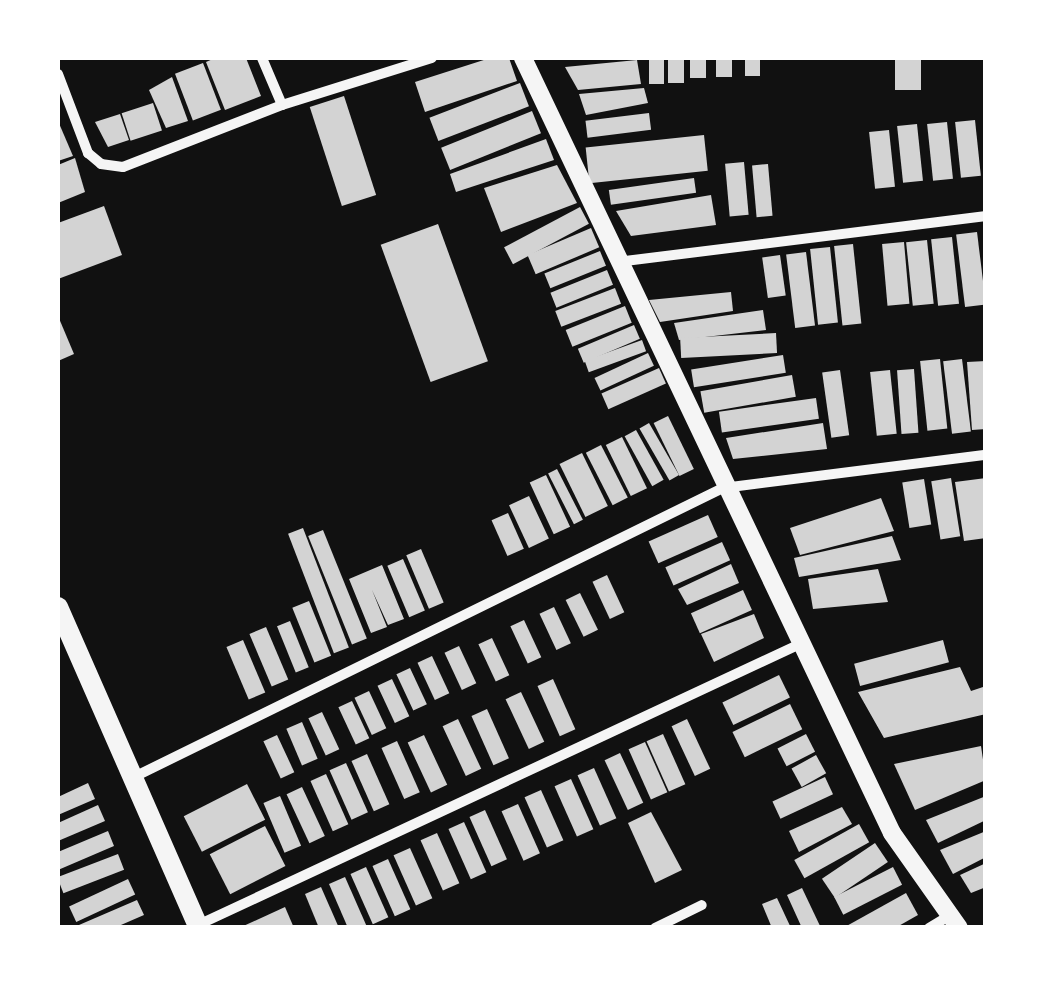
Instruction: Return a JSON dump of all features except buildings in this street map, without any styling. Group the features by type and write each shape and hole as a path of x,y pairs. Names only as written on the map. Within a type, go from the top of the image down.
{"main road":[{"path":"58,607 199,926"}],"street":[{"path":"262,58 282,105"},
{"path":"58,74 88,153 111,168 124,167 282,105 432,58"},
{"path":"523,58 723,488 892,834 955,921 929,928"},
{"path":"616,262 986,216"},
{"path":"133,777 723,488 986,455"},
{"path":"199,926 798,645"},
{"path":"655,928 702,904"}]}
